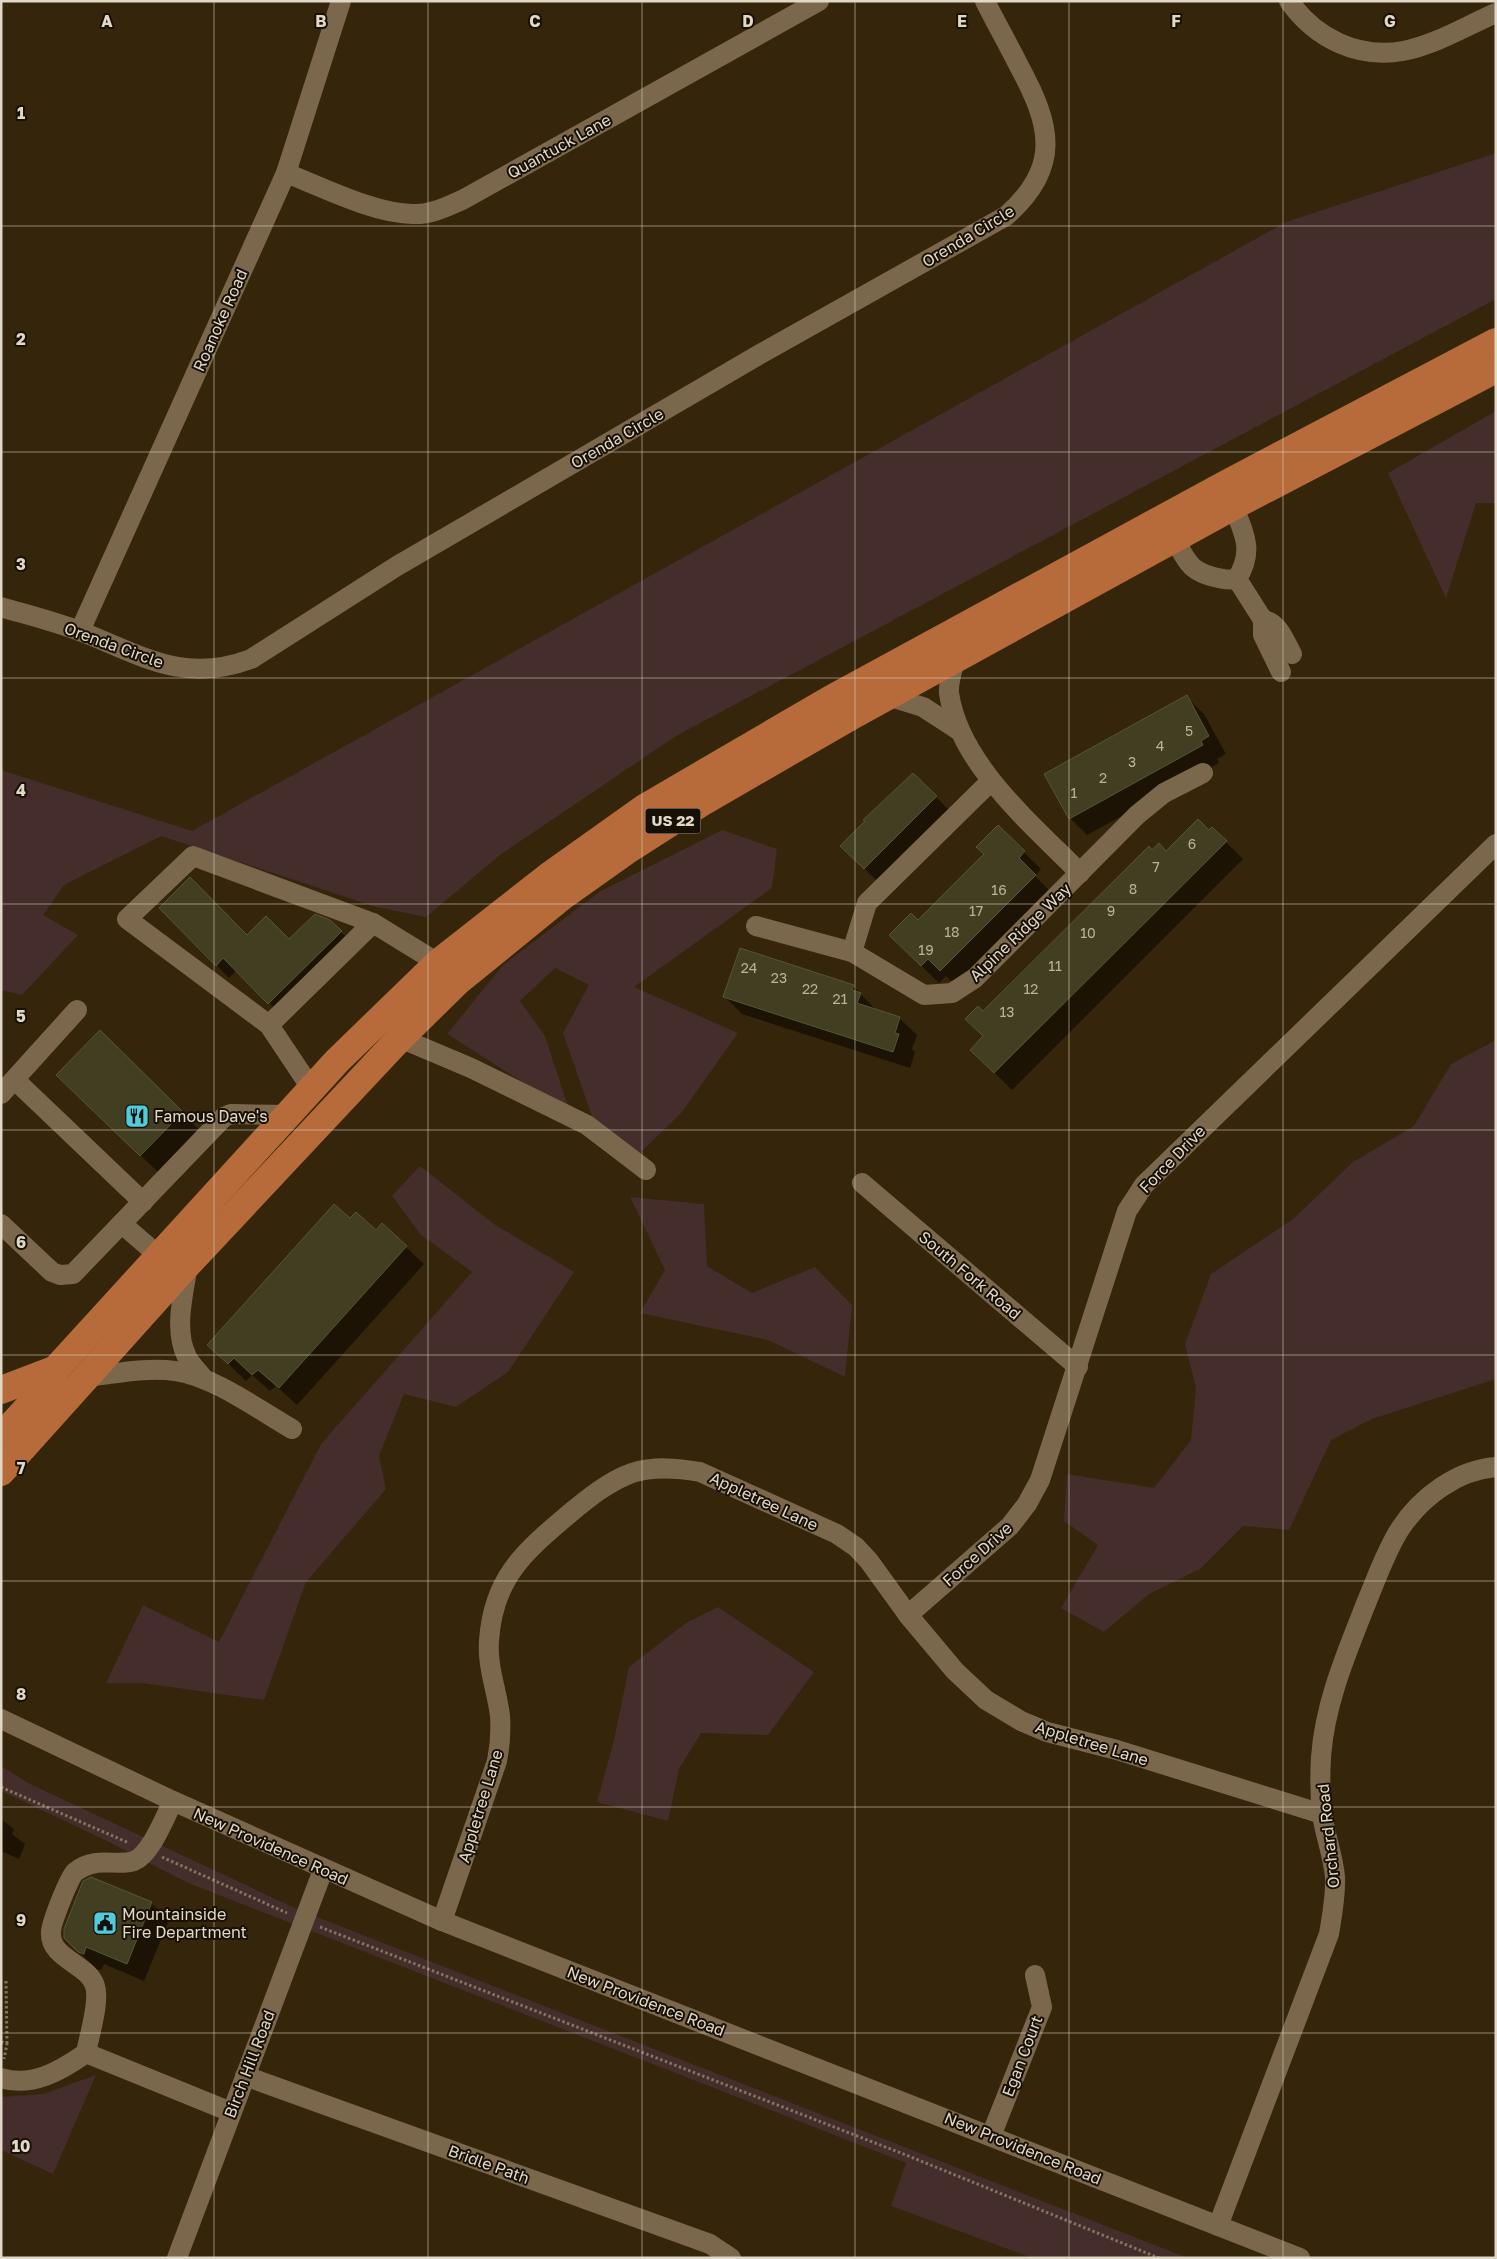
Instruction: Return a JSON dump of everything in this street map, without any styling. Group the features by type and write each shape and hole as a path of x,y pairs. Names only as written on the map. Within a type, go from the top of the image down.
{"highway":[{"name":"US 22","path":"1,1437 45,1389 56,1369 312,1088 438,963 549,876 646,807 831,699 1219,487 1496,342"},
{"name":"US 22","path":"1,1472 188,1264 400,1038 457,982 564,896 618,856 704,801 887,696 1233,506 1496,369"},
{"path":"1,1390 56,1369"}],"street":[{"name":"Roanoke Road","path":"80,632 286,173 341,1"},
{"name":"Quantuck Lane","path":"286,173 373,206 414,214 431,212 464,199 818,1"},
{"name":"Orenda Circle","path":"1,607 80,632 158,663 184,669 225,667 251,659 396,566 762,354 1006,216 1021,203 1037,178 1045,149 1045,129 1041,110 1033,91 985,1"},
{"path":"1289,1 1307,23 1325,37 1346,47 1380,53 1404,51 1426,44 1496,13"},
{"path":"1233,506 1245,535 1248,554 1244,567 1237,579"},
{"path":"1175,539 1190,565 1204,574 1231,580 1237,579"},
{"path":"1237,579 1263,620 1263,635 1281,672"},
{"path":"1263,620 1270,621 1276,626 1292,654"},
{"name":"Alpine Ridge Way","path":"955,659 949,691 960,731 991,781 1080,873"},
{"name":"Alpine Ridge Way","path":"887,696 923,707 960,731"},
{"name":"Alpine Ridge Way","path":"756,926 852,952 924,995 952,993 975,978 1137,815 1157,799 1203,773"},
{"path":"852,952 868,903 991,781"},
{"name":"Force Drive","path":"908,1615 1010,1526 1027,1504 1040,1480 1127,1212 1144,1185 1496,844"},
{"path":"312,1088 269,1025 127,919 193,856 373,923 438,963"},
{"path":"269,1025 373,923"},
{"path":"1,1094 77,1010"},
{"path":"400,1038 471,1068 587,1125 646,1170"},
{"path":"15,1080 143,1202"},
{"path":"1,1224 52,1272 68,1276 77,1272 224,1117 231,1114 288,1115"},
{"name":"South Fork Road","path":"862,1183 1078,1367"},
{"path":"122,1224 159,1256"},
{"path":"188,1264 181,1318 181,1341 188,1359 203,1378"},
{"path":"86,1377 163,1370 185,1373 203,1378 292,1429"},
{"name":"Orchard Road","path":"1218,2226 1328,1934 1335,1878 1322,1814 1321,1760 1324,1731 1340,1668 1388,1550 1401,1528 1437,1490 1460,1476 1496,1467"},
{"name":"Appletree Lane","path":"442,1921 493,1776 498,1753 500,1714 489,1665 489,1640 498,1595 521,1556 580,1504 631,1473 652,1469 676,1468 700,1472 724,1481 837,1534 856,1547 870,1561 908,1615 955,1672 986,1700 1022,1721 1047,1732 1117,1750 1322,1814"},
{"name":"New Providence Road","path":"1,1719 173,1802 442,1921 1300,2258"},
{"path":"2,2070 24,2080 39,2078 68,2066 86,2053 96,1998 95,1985 90,1977 54,1946 50,1931 68,1881 74,1873 83,1867 96,1863 134,1861 147,1850 173,1802"},
{"name":"Birch Hill Road","path":"176,2258 303,1920 324,1870"},
{"name":"Egan Court","path":"991,2136 1042,2007 1035,1975"},
{"path":"86,2053 231,2112"},
{"name":"Bridle Path","path":"245,2076 710,2244 732,2258"}],"path":[{"path":"1,1787 303,1920 906,2155 1158,2258"},
{"path":"2,2070 7,2044 6,1981"},
{"path":"1,2042 7,2044"}],"shaded area":[{"path":"1496,153 1496,299 676,736 500,855 426,917 376,907 161,836 64,885 43,915 78,935 22,995 1,990 1,770 192,831 1286,222"},
{"path":"1496,411 1496,503 1476,503 1446,598 1388,473"},
{"path":"722,830 777,849 772,888 634,987 738,1033 682,1112 637,1156 596,1128 563,1033 589,985 555,968 520,1001 545,1036 570,1112 447,1034 503,965 599,892"},
{"path":"1496,1040 1496,1379 1372,1419 1331,1440 1289,1530 1243,1526 1200,1569 1149,1594 1104,1632 1061,1608 1098,1545 1064,1521 1067,1474 1154,1488 1191,1440 1196,1388 1185,1344 1211,1274 1293,1219 1353,1162 1414,1126 1451,1064"},
{"path":"420,1166 494,1224 574,1272 508,1372 456,1407 404,1394 379,1456 386,1489 306,1582 264,1700 142,1683 106,1683 143,1605 219,1642 321,1444 472,1272 421,1235 392,1196"},
{"path":"630,1197 704,1204 707,1266 752,1293 815,1267 852,1305 845,1377 768,1340 640,1313 665,1270"},
{"path":"718,1607 814,1672 768,1735 701,1733 679,1769 668,1821 597,1802 614,1740 629,1667 686,1623"},
{"path":"1,1766 28,1783 299,1910 1188,2258 1032,2258 891,2206 906,2163 188,1883 103,1839 1,1791"},
{"path":"96,2075 53,2174 1,2150 1,2097 43,2094"}],"building":[{"path":"1187,695 1209,736 1201,741 1203,745 1069,819 1044,774"},
{"path":"913,773 937,796 864,869 840,846 865,821 863,820"},
{"path":"1198,819 1209,830 1212,827 1227,841 994,1073 970,1050 983,1036 965,1019 978,1006 983,1011 1149,846 1152,850 1159,843 1166,851"},
{"path":"998,825 1025,851 1019,858 1036,875 940,971 928,959 921,966 889,935 911,913 918,920 984,854 976,847"},
{"path":"190,877 247,935 266,916 289,939 315,914 330,920 342,931 268,1004 223,958 216,966 159,908"},
{"path":"740,948 854,985 852,990 861,993 857,1003 900,1017 895,1033 899,1034 893,1052 723,997"},
{"path":"100,1030 183,1112 140,1156 56,1075"},
{"path":"334,1204 350,1218 356,1212 376,1230 382,1223 407,1246 279,1388 258,1370 252,1375 234,1358 228,1364 207,1345"},
{"name":"Mountainside Fire Department","path":"91,1877 152,1902 127,1964 86,1947 84,1954 78,1952 64,1938 64,1929 83,1881"}],"place":[{"name":"Famous Dave's","path":"137,1116"},
{"name":"Mountainside Fire Department","path":"105,1923"}]}
